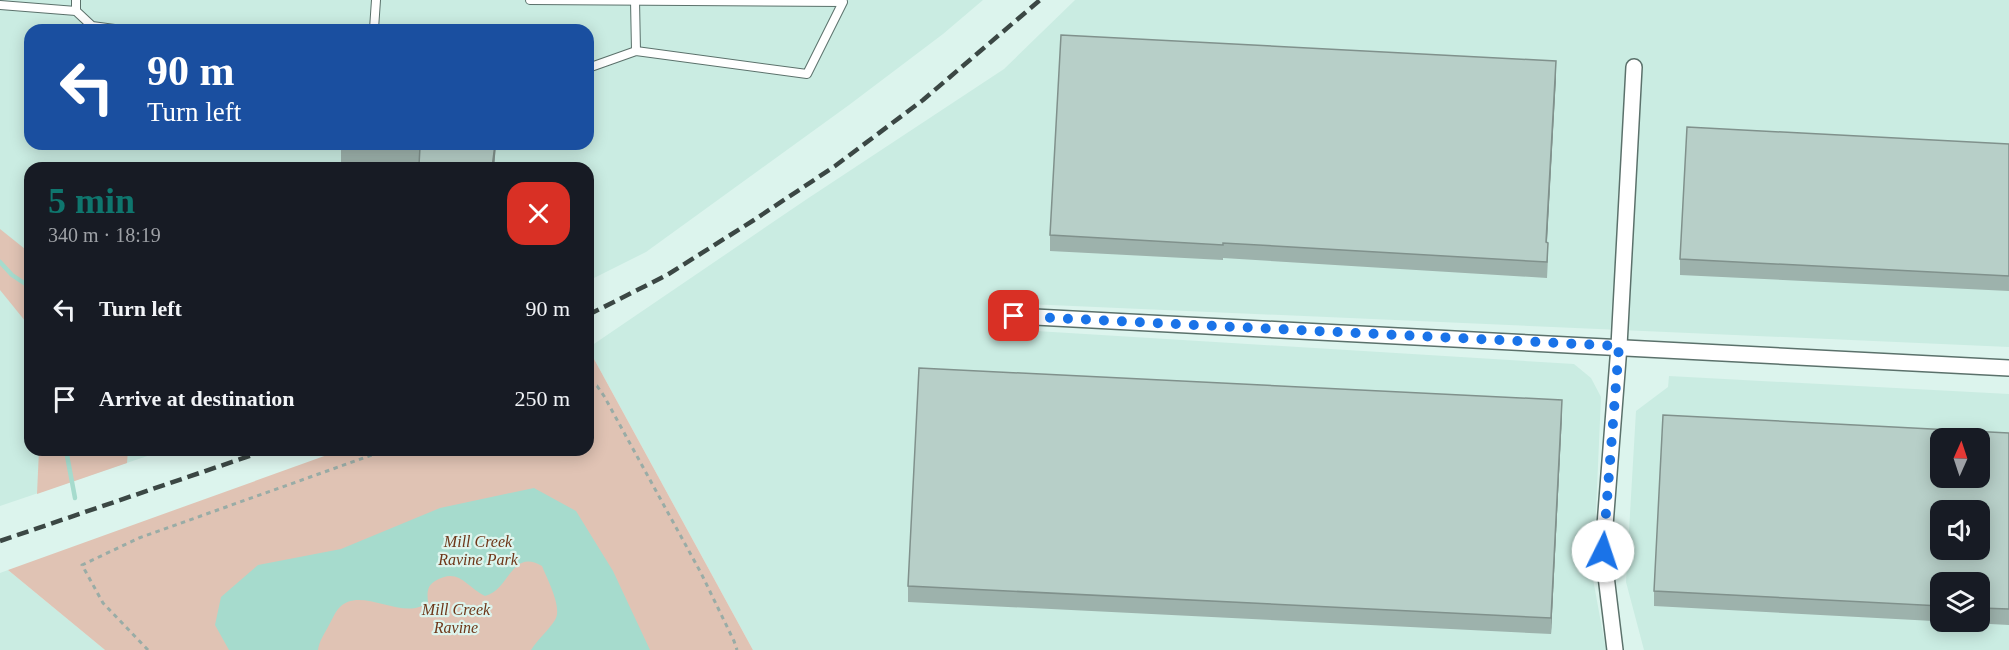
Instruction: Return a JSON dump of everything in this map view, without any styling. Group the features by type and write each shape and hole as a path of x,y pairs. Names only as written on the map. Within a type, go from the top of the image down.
{"street":[{"path":"1615,650 1603,551 1619,346 1634,68"},
{"path":"1014,316 2009,368"}],"lane":[{"path":"76,0 76,10"},
{"path":"374,24 376,0"},
{"path":"530,0 843,2 807,74 636,51 594,66"},
{"path":"635,1 636,51"},
{"path":"0,4 76,10 90,24"}],"path":[{"path":"594,386 604,396 701,573 734,641 736,650"},
{"path":"148,650 103,603 82,565 112,549 369,456"}],"shaded area":[{"path":"0,0 983,0 943,34 849,105 646,252 594,278 594,162 24,162 24,456 147,456 0,506"},
{"path":"1075,0 2009,0 2009,347 1006,303 1005,329 1574,364 1591,378 1601,397 1593,579 1606,650 753,650 594,359 594,344 1004,69"},
{"path":"1669,376 2009,394 2009,650 1644,650 1626,582 1636,411 1668,387"},
{"path":"534,488 576,511 613,571 650,650 531,650 557,615 553,593 542,566 532,562 524,562 517,566 500,586 485,596 456,577 450,576 432,583 428,590 428,602 418,607 395,607 358,600 348,602 336,612 318,650 229,650 215,625 221,597 258,565 341,549 440,508"},
{"path":"8,570 105,650 0,650 0,573"}],"green space":[{"path":"0,229 24,248 24,320 0,290"},
{"name":"Mill Creek Ravine Park","path":"594,359 753,650 105,650 8,570 324,456 594,456"},
{"path":"39,456 128,456 127,463 37,494"}],"building":[{"path":"1061,35 1556,61 1546,242 1548,243 1547,262 1050,235"},
{"path":"1687,127 2009,144 2009,276 1680,259"},
{"path":"420,150 494,150 493,162 419,162"},
{"path":"919,368 1562,400 1551,618 908,586"},
{"path":"1663,415 1930,429 1930,488 1990,488 1990,432 2009,433 2009,609 1990,608 1990,572 1930,572 1930,605 1654,591"}],"waterway":[{"path":"0,262 12,275 24,283"},
{"path":"67,456 75,498"}],"railway":[{"path":"594,312 667,275 835,166 923,100 1040,0"},
{"path":"0,541 249,456"}],"route":[{"path":"1014,316 1619,346 1603,551"}],"park label":[{"name":"Mill Creek Ravine","path":"456,618"}]}
